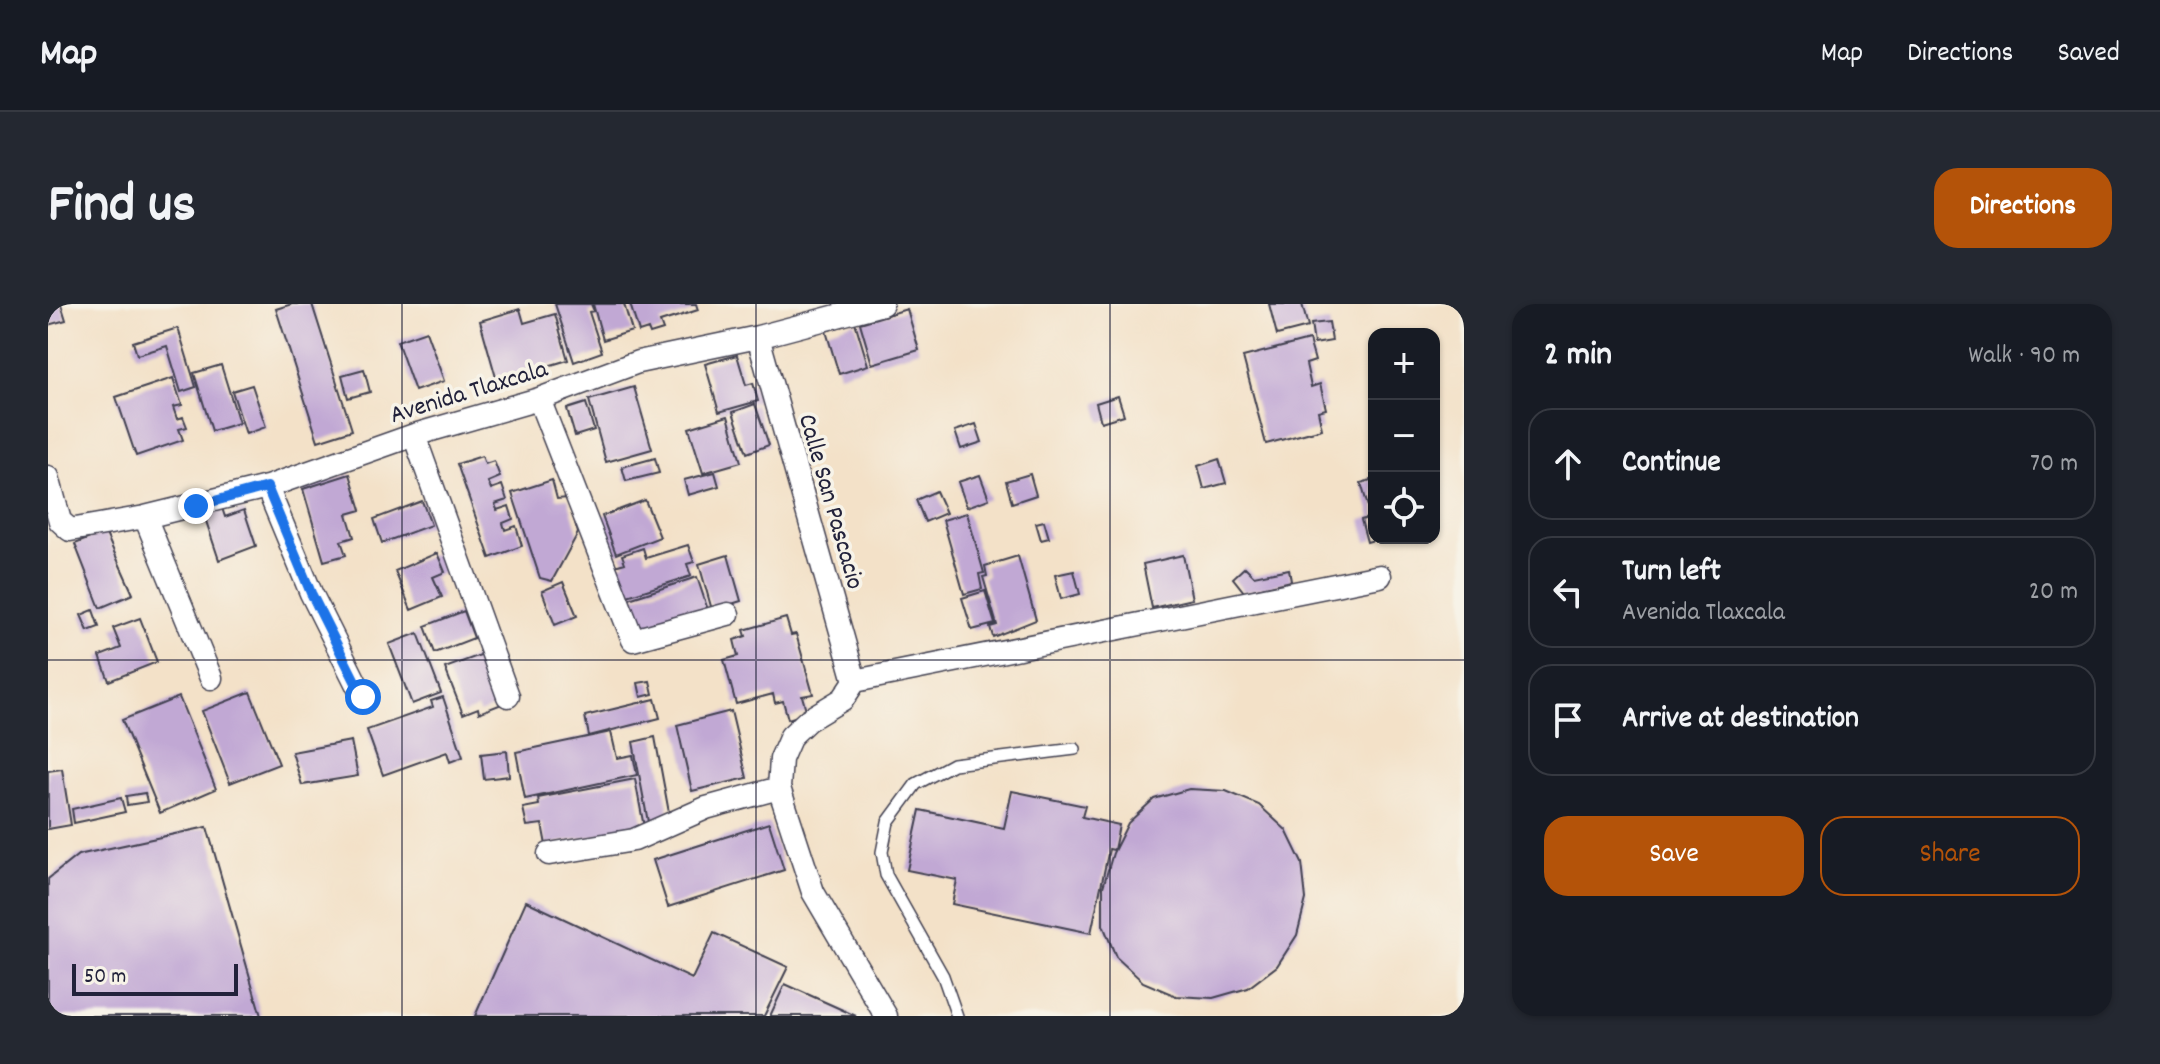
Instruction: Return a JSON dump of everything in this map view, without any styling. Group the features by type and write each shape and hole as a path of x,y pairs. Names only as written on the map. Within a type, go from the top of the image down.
{"street":[{"name":"Avenida Tlaxcala","path":"48,477 60,521 70,530 145,517 267,487 414,435 539,399 638,362 758,337 882,304"},
{"name":"Calle San Pascacio","path":"758,337 855,681"},
{"path":"539,399 633,640 728,614"},
{"path":"414,435 508,696"},
{"path":"267,487 311,593 363,697"},
{"path":"145,517 211,678"},
{"path":"882,1013 813,892 779,788 781,759 791,736 808,720 843,699 855,681 1380,576"},
{"path":"549,854 634,840 706,808 779,788"}],"lane":[{"path":"957,1016 943,976 886,875 882,852 888,822 916,784 953,764 1075,749"}],"building":[{"path":"48,304 61,304 66,320 48,325"},
{"path":"292,304 312,304 352,430 318,441 276,309"},
{"path":"555,304 591,304 594,311 589,312 602,352 574,362"},
{"path":"593,304 624,304 632,331 603,340"},
{"path":"630,304 696,304 698,310 660,322 663,330 650,334 648,329 639,332"},
{"path":"1269,304 1302,304 1308,327 1277,335"},
{"path":"520,309 524,323 555,314 568,360 497,381 480,321"},
{"path":"907,309 919,350 872,364 860,323"},
{"path":"855,322 868,365 839,374 826,331"},
{"path":"1329,322 1332,341 1314,344 1311,324"},
{"path":"178,328 196,387 181,392 167,346 137,355 133,342"},
{"path":"426,331 444,381 415,391 397,341"},
{"path":"1309,340 1315,361 1306,364 1311,387 1320,384 1326,409 1318,411 1322,429 1266,444 1243,357"},
{"path":"737,355 746,385 753,383 758,401 719,412 705,364"},
{"path":"221,365 239,423 212,431 194,373"},
{"path":"364,369 370,392 348,398 342,375"},
{"path":"173,378 182,405 173,407 177,419 183,417 187,427 179,429 183,440 136,456 116,397"},
{"path":"252,385 266,427 246,434 232,391"},
{"path":"634,387 652,449 606,462 589,400"},
{"path":"1118,396 1124,415 1101,422 1096,403"},
{"path":"586,403 594,430 575,436 567,409"},
{"path":"755,404 769,445 747,453 733,412"},
{"path":"728,416 741,462 703,473 689,428"},
{"path":"976,424 982,442 961,449 955,431"},
{"path":"482,456 485,464 494,461 500,477 488,482 491,489 502,485 507,500 495,504 497,510 509,506 513,519 503,523 505,530 516,526 522,546 490,558 457,464"},
{"path":"655,458 659,473 626,481 622,467"},
{"path":"1219,459 1226,483 1204,489 1198,466"},
{"path":"715,472 719,486 688,495 684,480"},
{"path":"350,474 361,510 347,514 354,537 341,541 346,555 324,561 303,489"},
{"path":"1030,474 1036,495 1012,503 1006,481"},
{"path":"980,475 989,499 967,507 958,482"},
{"path":"552,480 557,499 568,498 578,533 552,581 540,578 512,493"},
{"path":"1368,481 1368,507 1361,483"},
{"path":"936,491 946,513 925,522 916,500"},
{"path":"645,500 660,537 616,554 602,516"},
{"path":"422,501 431,525 382,543 374,519"},
{"path":"221,505 225,517 244,510 256,546 219,560 203,512"},
{"path":"967,513 984,573 979,574 982,589 964,594 943,520"},
{"path":"1368,518 1368,542 1367,542 1361,520"},
{"path":"1044,521 1049,538 1041,540 1036,523"},
{"path":"105,532 133,594 100,608 75,544"},
{"path":"688,545 694,562 687,564 691,576 621,598 611,567 625,563 622,555 643,548 646,558"},
{"path":"437,553 445,572 433,577 442,597 411,610 395,571"},
{"path":"728,555 741,601 712,610 699,564"},
{"path":"1183,555 1192,599 1152,608 1143,564"},
{"path":"1018,556 1036,620 993,637 990,627 997,625 983,577 987,576 985,566"},
{"path":"1245,567 1254,576 1289,569 1291,581 1244,592 1233,578"},
{"path":"1074,571 1080,594 1061,599 1055,575"},
{"path":"697,577 708,610 640,633 629,599"},
{"path":"563,582 577,616 555,625 542,591"},
{"path":"985,591 995,624 972,630 962,598"},
{"path":"93,610 99,627 88,631 81,615"},
{"path":"464,611 474,638 435,653 425,626"},
{"path":"140,618 157,662 109,681 100,656 121,648 113,628"},
{"path":"786,618 791,635 796,634 813,694 802,696 807,713 788,719 783,701 775,703 773,694 736,704 724,660 738,656 734,640 746,636 744,630"},
{"path":"418,633 441,693 412,704 389,644"},
{"path":"483,654 502,704 479,713 478,708 463,714 445,668"},
{"path":"650,681 653,694 641,697 638,683"},
{"path":"250,692 279,764 230,783 202,711"},
{"path":"179,697 216,789 160,813 122,720"},
{"path":"443,697 463,757 450,762 447,752 383,775 367,730 433,707 431,701"},
{"path":"655,699 660,718 589,736 585,716"},
{"path":"731,711 747,778 692,791 677,725"},
{"path":"611,732 617,758 633,755 637,775 525,799 516,752"},
{"path":"655,737 670,818 648,822 633,742"},
{"path":"351,741 358,776 302,785 292,752"},
{"path":"507,751 509,776 484,779 481,754"},
{"path":"62,769 71,825 48,829 48,771"},
{"path":"635,779 644,827 546,845 542,824 527,826 523,808 539,805 538,798"},
{"path":"1189,789 1226,791 1259,805 1286,830 1302,863 1306,899 1297,935 1277,966 1248,988 1213,998 1176,996 1143,982 1116,957 1103,925 1103,887 1113,853 1128,823 1154,799"},
{"path":"1012,791 1085,806 1082,817 1119,825 1114,850 1109,849 1091,933 952,904 957,880 907,870 920,810 1004,828"},
{"path":"145,793 147,802 127,805 126,796"},
{"path":"121,798 125,812 74,823 72,809"},
{"path":"769,823 784,870 668,907 653,860"},
{"path":"207,827 261,1016 48,1016 48,879 78,855"},
{"path":"526,901 692,979 714,933 788,967 764,1016 475,1016"},
{"path":"785,984 856,1016 770,1016"}],"route":[{"path":"196,506 267,487 311,593 363,697"}]}
